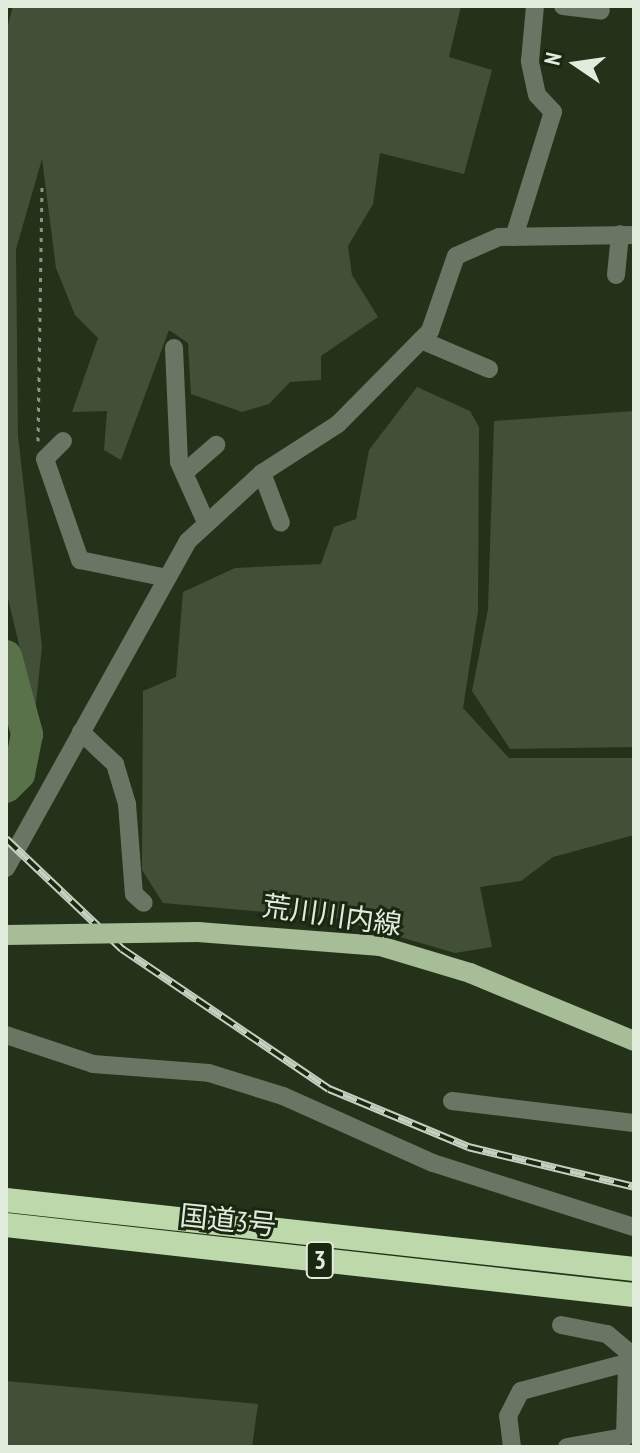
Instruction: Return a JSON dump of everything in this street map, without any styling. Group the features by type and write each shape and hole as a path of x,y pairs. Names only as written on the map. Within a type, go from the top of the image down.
{"highway":[{"name":"国道3号","path":"6,1200 634,1269"},
{"name":"国道3号","path":"6,1225 634,1295"}],"main road":[{"name":"荒川川内線","path":"6,935 198,932 380,946 470,973 634,1041"}],"street":[{"path":"514,237 553,112 537,95 530,61 535,6"},
{"path":"563,6 601,11"},
{"path":"6,868 167,578 205,520 262,473 338,424 421,340 438,316 456,256 514,237 627,235 616,275"},
{"path":"421,340 489,369"},
{"path":"174,348 174,432 184,473 205,520"},
{"path":"63,441 45,459 80,560 167,578"},
{"path":"184,473 216,445"},
{"path":"262,473 281,523"},
{"path":"81,732 115,764 127,804 132,885 144,903"},
{"path":"6,1035 93,1064 224,1077 433,1163 634,1227"},
{"path":"452,1101 634,1123"},
{"path":"561,1325 607,1334 632,1360 625,1437 567,1447"},
{"path":"512,1447 508,1416 521,1391 632,1360"}],"path":[{"path":"42,185 34,431 45,459"}],"green space":[{"path":"13,6 461,6 449,57 492,70 464,174 380,153 373,204 348,246 352,275 378,317 321,356 321,380 290,382 269,404 242,412 191,394 188,343 169,330 121,460 104,450 107,411 72,412 98,338 75,315 56,268 42,159 16,249 18,436 42,647 35,712 6,590 6,32"},
{"path":"417,387 470,411 479,427 478,611 463,708 509,758 634,758 634,835 553,857 521,881 480,887 492,947 455,953 334,918 163,903 142,870 143,691 176,677 183,592 235,568 321,564 334,527 356,519 369,450"},
{"path":"634,411 634,747 510,749 472,691 488,609 494,421"},
{"path":"6,1381 258,1404 252,1447 6,1447"}],"waterway":[{"path":"6,656 27,734 19,774 6,787"}],"railway":[{"path":"6,839 122,949 329,1089 468,1147 634,1187"}]}
